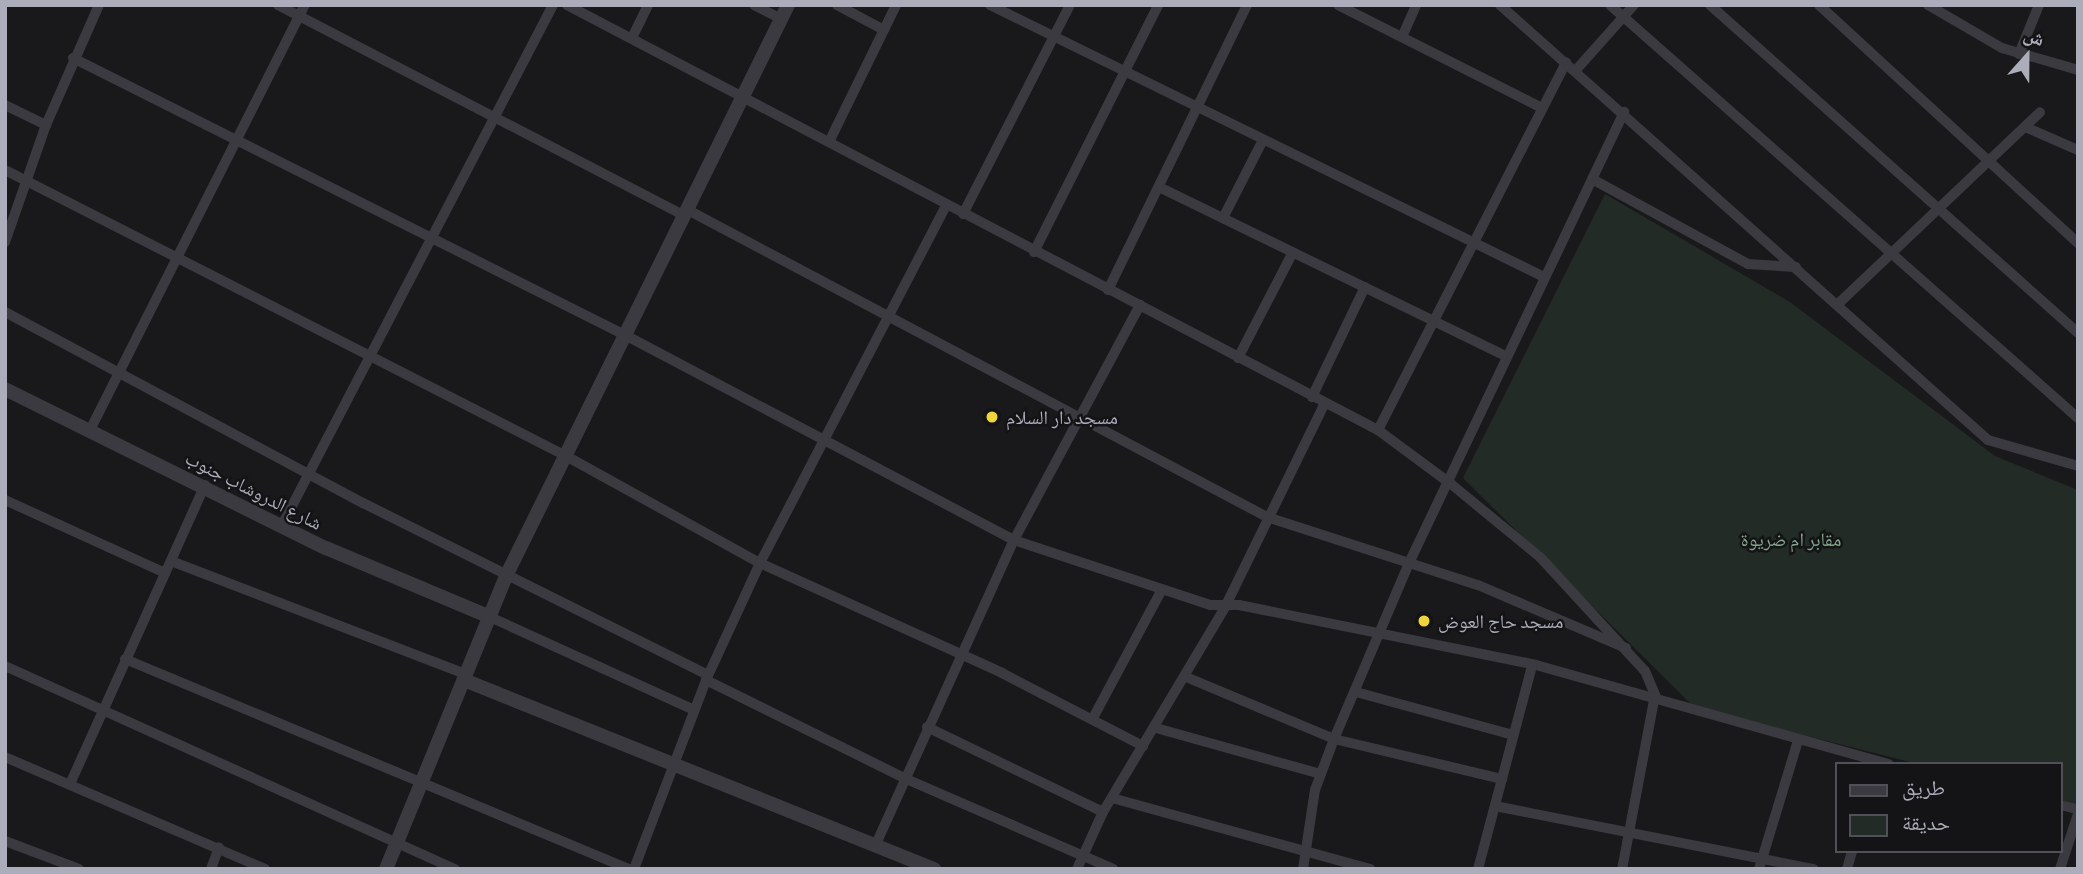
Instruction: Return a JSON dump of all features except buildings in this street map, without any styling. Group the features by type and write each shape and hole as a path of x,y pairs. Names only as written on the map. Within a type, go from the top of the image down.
{"street":[{"path":"5,242 10,215 27,182 73,58 99,5"},
{"path":"278,5 302,10 494,118 685,212 1080,422 1267,517 1409,563 1631,650"},
{"path":"281,527 553,5"},
{"path":"567,5 744,93 1034,252 1378,430 1451,484 1540,557 1631,650 1655,695 1622,869"},
{"path":"632,38 648,5"},
{"path":"386,869 425,780 508,572 785,12 754,5"},
{"path":"838,5 884,30"},
{"path":"830,140 896,5"},
{"path":"990,5 1544,277"},
{"path":"963,214 1070,5"},
{"path":"1034,252 1158,5"},
{"path":"1108,290 1247,5"},
{"path":"1338,5 1542,108"},
{"path":"1402,37 1416,5"},
{"path":"1500,5 1839,303 1988,440 2078,466"},
{"path":"1610,5 1896,251 2078,418"},
{"path":"1576,70 1634,5"},
{"path":"1710,5 1942,208 2078,333"},
{"path":"1819,5 2078,243"},
{"path":"1928,5 2019,54 2078,70"},
{"path":"2019,54 2039,5"},
{"path":"90,430 302,10"},
{"path":"73,58 432,241 625,335 1014,541 1161,591 1225,607 1531,666 1655,695 1798,741 1879,762"},
{"path":"1378,430 1566,62"},
{"path":"5,105 46,125"},
{"path":"1303,869 1321,774 1334,739 1380,637 1409,563 1451,484 1505,356 1624,112"},
{"path":"1839,303 1990,163 2040,112"},
{"path":"2025,127 2078,150"},
{"path":"1223,218 1263,140"},
{"path":"5,170 370,360 566,456 760,563 1093,718 1143,746"},
{"path":"1592,179 1748,264 1796,267"},
{"path":"1159,187 1505,356"},
{"path":"125,659 425,780 631,869 677,761 707,677 760,563 946,205"},
{"path":"1238,358 1293,253"},
{"path":"1312,397 1365,287"},
{"path":"876,844 1014,541 1080,422 1140,305"},
{"path":"5,312 309,474 508,572 904,778 1112,869"},
{"name":"شارع الدروشاب جنوب","path":"5,389 205,485 281,527 490,617"},
{"path":"1077,869 1103,813 1156,728 1225,607 1325,403"},
{"path":"70,783 100,711 205,485"},
{"path":"5,500 165,573"},
{"path":"171,561 677,761 934,869"},
{"path":"1093,718 1161,591"},
{"path":"490,617 694,710"},
{"path":"5,666 455,869"},
{"path":"1478,869 1531,666"},
{"path":"1186,677 1334,739 1502,779"},
{"path":"1356,692 1513,735"},
{"path":"927,727 1103,813"},
{"path":"1156,728 1321,774"},
{"path":"1761,863 1798,741"},
{"path":"5,757 265,869"},
{"path":"1112,798 1370,869"},
{"path":"1495,806 1629,832 1761,863 1814,869"},
{"path":"2060,869 2078,811"},
{"path":"5,841 79,869"},
{"path":"211,869 219,848"}],"green space":[{"name":"مقابر ام ضريوة","path":"1605,194 1790,302 1995,456 2078,490 2078,804 2062,800 2062,762 1910,762 1694,707 1463,478"}],"place":[{"name":"مسجد دار السلام","path":"992,417"},
{"name":"مسجد حاج العوض","path":"1424,621"}]}
